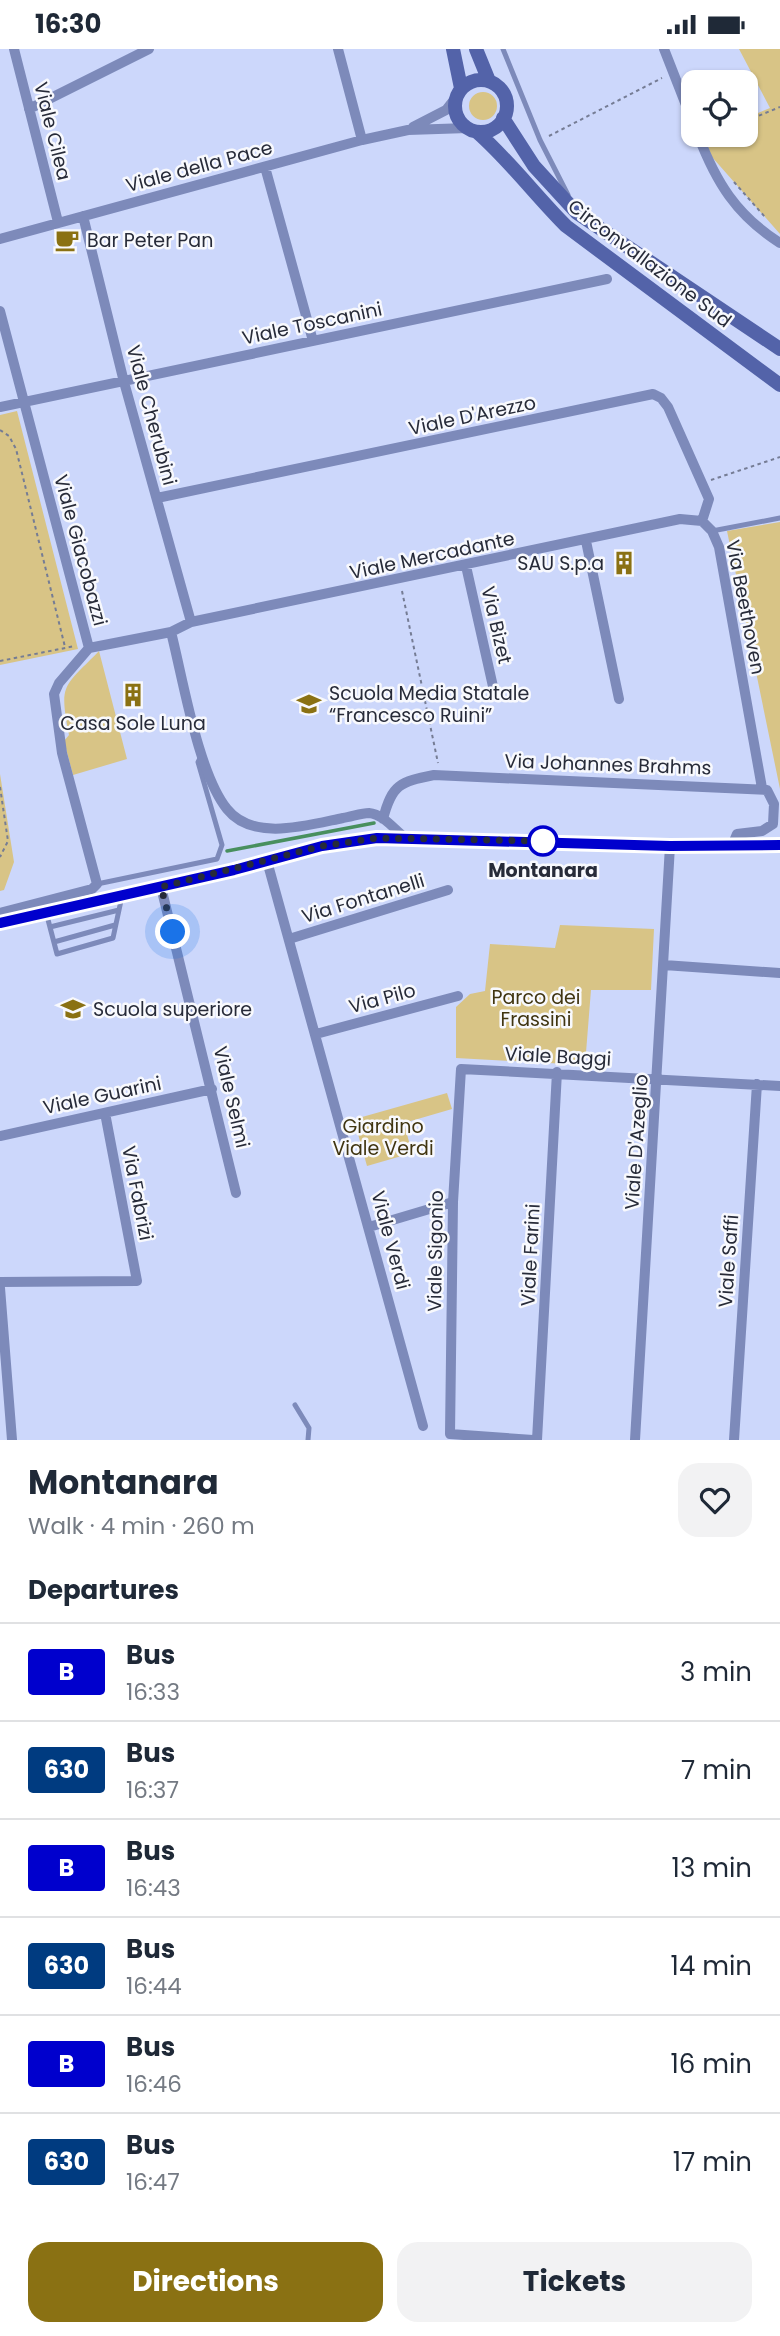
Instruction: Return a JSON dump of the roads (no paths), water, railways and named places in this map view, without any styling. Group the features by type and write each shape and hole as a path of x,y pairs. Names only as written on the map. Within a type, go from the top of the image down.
{"main road":[{"name":"Circonvallazione Sud","path":"453,49 459,92 455,111 509,161 535,195 566,226 780,385"},
{"name":"Circonvallazione Sud","path":"476,49 489,81 497,86 506,101 503,118 534,166 577,213 780,349"},
{"path":"459,92 474,81 489,81"},
{"path":"473,130 493,129 503,118"}],"street":[{"name":"Viale Cilea","path":"14,49 58,222"},
{"path":"118,49 122,62"},
{"path":"29,109 149,49"},
{"path":"338,49 362,140"},
{"path":"664,49 681,92"},
{"name":"Viale della Pace","path":"408,130 446,110 459,92"},
{"name":"Viale della Pace","path":"0,239 362,140 408,130 473,130"},
{"path":"704,147 726,196 750,223 780,243"},
{"path":"265,166 313,341"},
{"name":"Viale Cherubini","path":"83,216 124,382 191,622"},
{"name":"Viale Toscanini","path":"24,403 607,279"},
{"name":"Viale Giacobazzi","path":"0,310 89,648 171,632"},
{"name":"Viale D'Arezzo","path":"157,498 653,394 661,398 668,407 704,485 709,499 702,521"},
{"path":"0,407 24,403"},
{"name":"Viale Mercadante","path":"171,632 191,622 586,541 680,519 702,521"},
{"name":"Via Beethoven","path":"702,521 712,531 719,547 762,788"},
{"path":"586,541 619,699"},
{"name":"Via Bizet","path":"466,566 494,691"},
{"path":"171,632 212,783 226,809 238,820 274,829 370,813 383,819 404,837"},
{"path":"0,913 92,889 97,884 62,753 54,694 59,683 89,648"},
{"name":"Via Johannes Brahms","path":"383,819 389,795 396,787 407,781 440,775 762,788"},
{"path":"732,846 737,834 762,831 773,824 773,799 767,790 762,788"},
{"path":"0,923 161,887 322,846 404,837 670,846 780,845"},
{"name":"Viale D'Azeglio","path":"635,1440 670,846"},
{"name":"Viale Verdi","path":"267,861 423,1426"},
{"name":"Viale Selmi","path":"161,887 236,1193"},
{"name":"Via Fontanelli","path":"289,939 448,890"},
{"path":"664,965 780,973"},
{"name":"Via Pilo","path":"316,1034 458,996"},
{"name":"Viale Baggi","path":"461,1069 557,1072 780,1086"},
{"name":"Viale Sigonio","path":"461,1069 453,1202 450,1434 535,1440"},
{"name":"Viale Farini","path":"535,1440 557,1072"},
{"name":"Viale Saffi","path":"734,1440 757,1084"},
{"name":"Viale Guarini","path":"0,1136 212,1089"},
{"name":"Via Fabrizi","path":"0,1282 137,1280 105,1112"},
{"path":"369,1227 453,1202"},
{"path":"0,1288 12,1440"}],"lane":[{"path":"503,49 540,140 577,213"},
{"path":"712,531 780,518"},
{"path":"97,884 217,859 222,845 198,762 203,754"},
{"path":"46,912 57,954 113,938 122,895"},
{"path":"50,927 119,910"},
{"path":"54,942 116,925"},
{"path":"295,1405 309,1427 308,1440"}],"waterway":[{"path":"227,851 374,823"}],"place":[{"name":"Bar Peter Pan","path":"67,240"},
{"name":"SAU S.p.a","path":"624,563"},
{"name":"Casa Sole Luna","path":"133,695"},
{"name":"Scuola Media Statale “Francesco Ruini”","path":"309,704"},
{"name":"Montanara","path":"543,841"},
{"name":"Scuola superiore","path":"73,1009"}],"park label":[{"name":"Parco dei Frassini","path":"536,1008"},
{"name":"Giardino Viale Verdi","path":"383,1137"}]}
